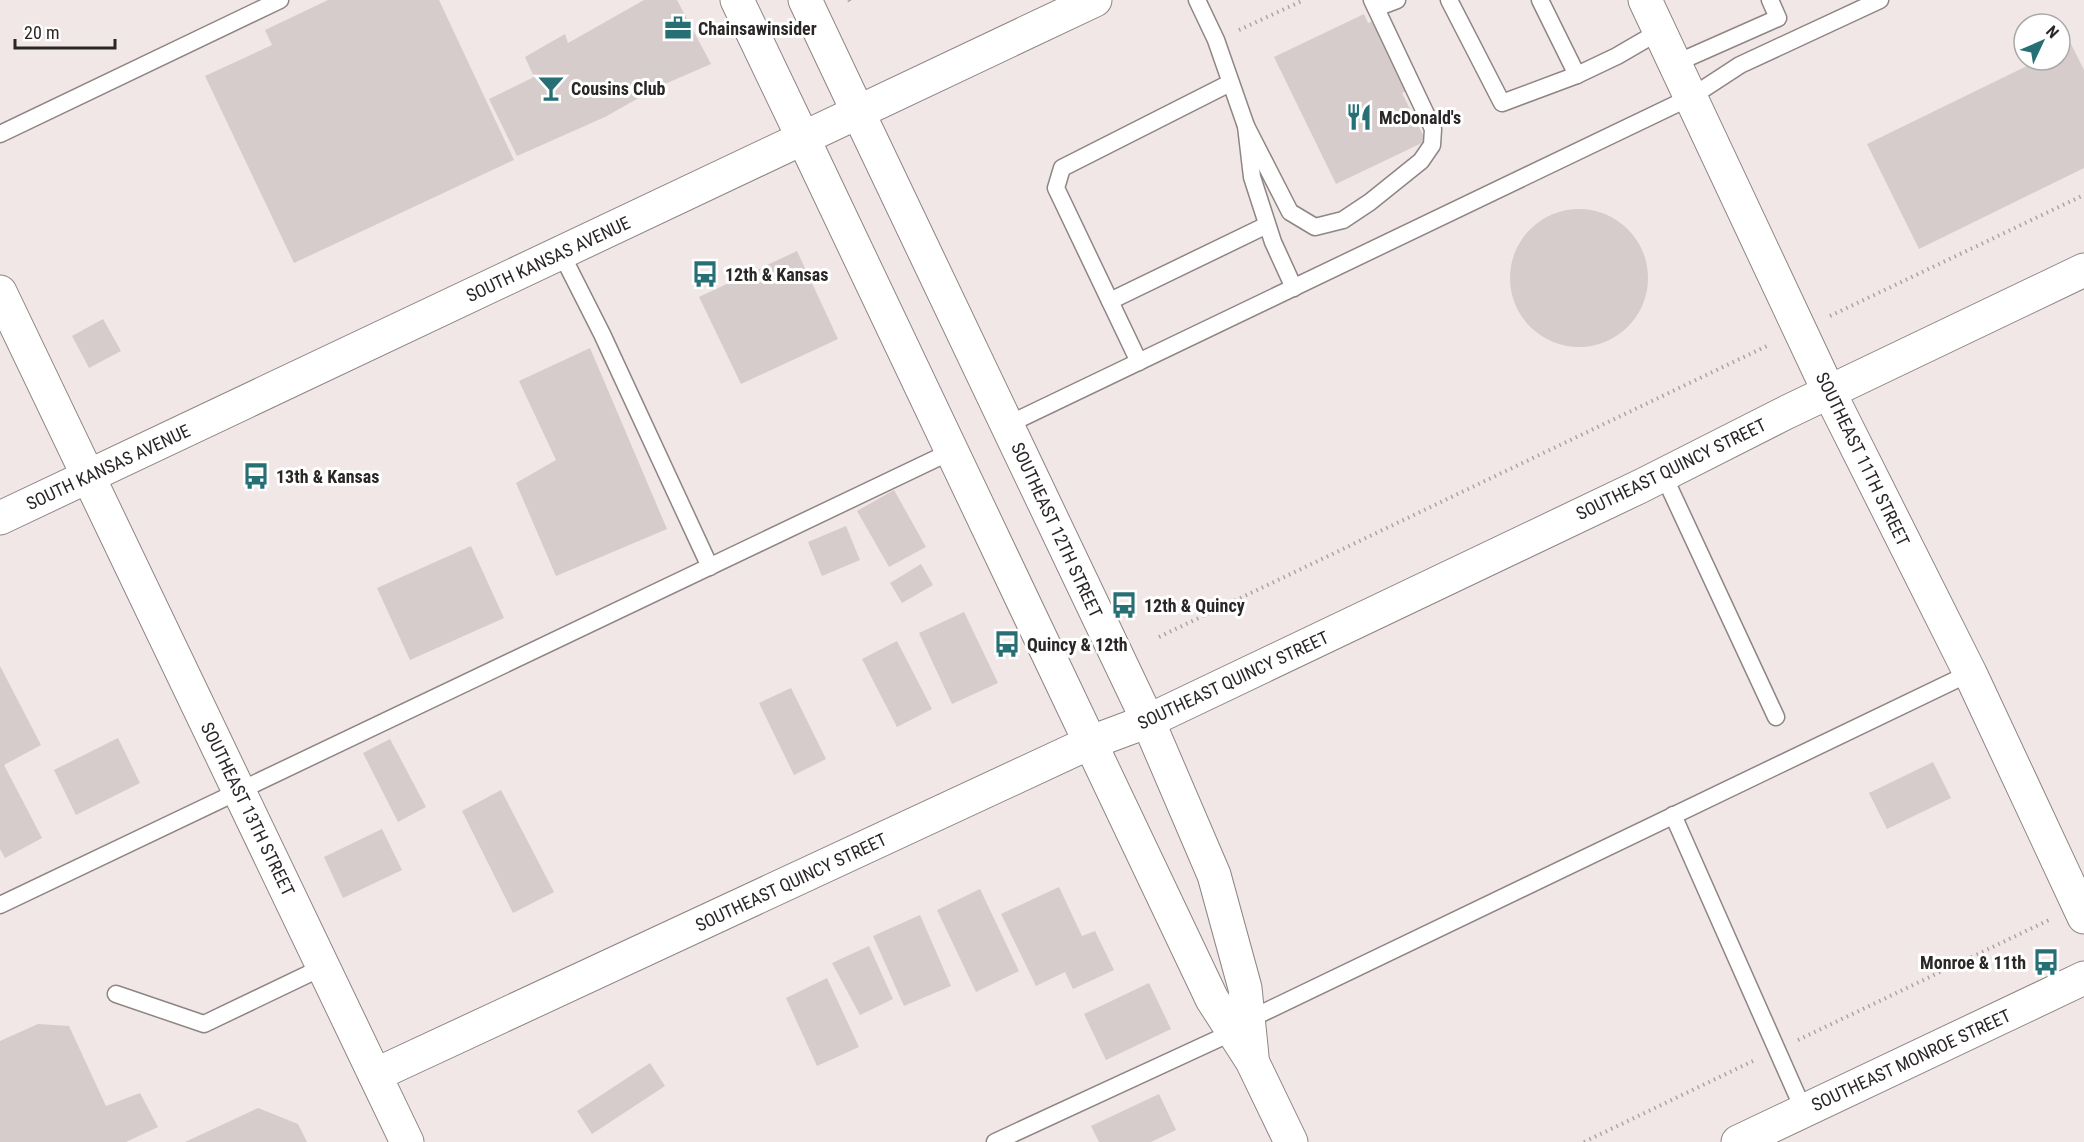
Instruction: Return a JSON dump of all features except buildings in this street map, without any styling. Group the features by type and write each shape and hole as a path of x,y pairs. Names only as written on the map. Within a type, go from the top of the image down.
{"street":[{"name":"SOUTHEAST 12TH STREET","path":"737,0 1212,999 1241,1026"},
{"name":"SOUTHEAST 12TH STREET","path":"805,0 1148,721 1214,875 1245,988 1241,1026 1252,1061 1291,1142"},
{"name":"SOUTH KANSAS AVENUE","path":"0,518 1095,0"},
{"name":"SOUTHEAST 11TH STREET","path":"1645,0 1829,392 1970,673 2081,911"},
{"name":"SOUTHEAST QUINCY STREET","path":"375,1075 1089,743 1148,721 2084,270"},
{"name":"SOUTHEAST 13TH STREET","path":"0,292 407,1142"},
{"name":"SOUTHEAST MONROE STREET","path":"1738,1142 2084,978"}],"lane":[{"path":"0,134 280,0"},
{"path":"1197,0 1216,40 1246,126 1290,212 1315,227 1343,220 1370,202 1421,161 1432,145 1433,129 1374,4 1397,0"},
{"path":"1449,0 1502,103 1577,75 1617,56 1660,31"},
{"path":"1540,0 1577,75"},
{"path":"1674,64 1778,18 1770,0"},
{"path":"1007,425 1691,97 1740,65 1880,0"},
{"path":"1139,362 1056,188 1062,168 1230,83"},
{"path":"1246,126 1252,177 1273,242 1294,288"},
{"path":"1110,300 1267,225"},
{"path":"561,253 602,334 710,567"},
{"path":"0,905 952,451"},
{"path":"1663,474 1776,717"},
{"path":"995,1142 1241,1026 1970,673"},
{"path":"1673,815 1804,1111"},
{"path":"116,994 204,1024 323,967"}],"path":[{"path":"849,0 852,5"},
{"path":"1216,40 1304,0"},
{"path":"1159,637 2084,195"},
{"path":"1584,1142 1777,1050 2081,911"}],"place":[{"name":"Chainsawinsider","path":"678,28"},
{"name":"Cousins Club","path":"551,88"},
{"name":"McDonald's","path":"1359,117"},
{"name":"12th & Kansas","path":"705,274"},
{"name":"13th & Kansas","path":"256,476"},
{"name":"12th & Quincy","path":"1124,605"},
{"name":"Quincy & 12th","path":"1007,644"},
{"name":"Monroe & 11th","path":"2046,962"}]}
